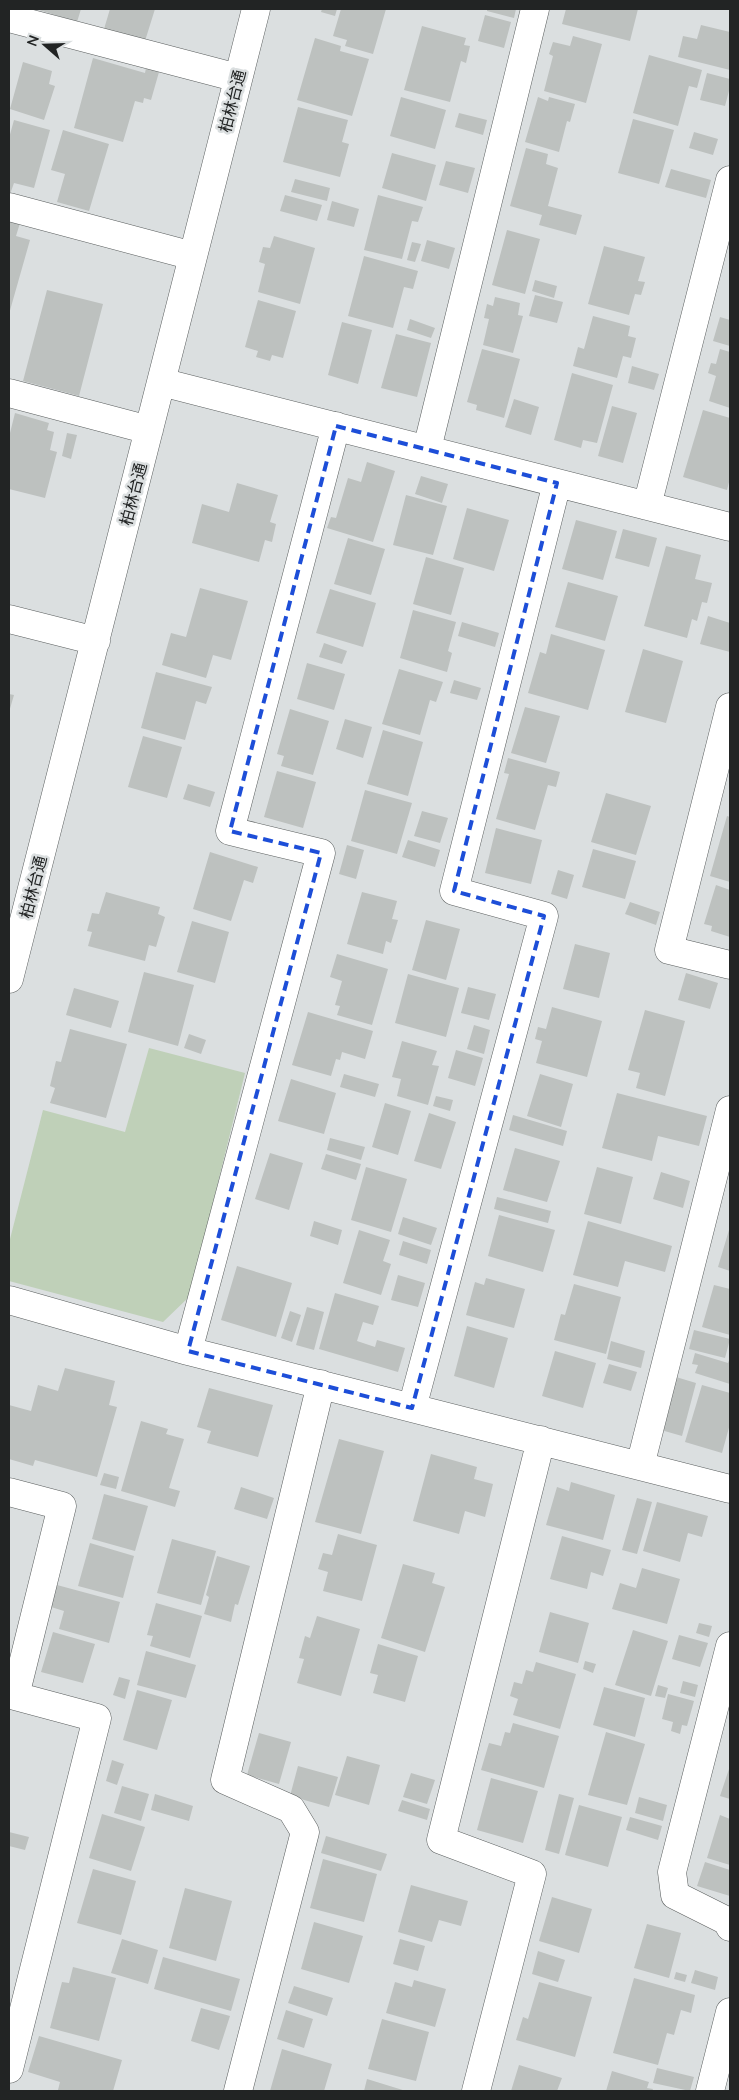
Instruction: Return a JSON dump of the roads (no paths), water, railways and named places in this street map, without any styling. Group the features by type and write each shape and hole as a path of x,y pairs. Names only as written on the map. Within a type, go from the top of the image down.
{"street":[{"path":"11,9 9,18 238,78"},
{"name":"柏林台通","path":"9,979 256,9"},
{"path":"427,450 534,9"},
{"path":"647,506 730,180"},
{"path":"9,207 193,256"},
{"path":"161,382 730,527"},
{"path":"9,393 149,430"},
{"path":"188,1351 321,853 230,831 336,426"},
{"path":"412,1408 544,916 454,892 558,483"},
{"path":"9,619 96,641"},
{"path":"730,707 669,950 730,965"},
{"path":"640,1466 730,1110"},
{"path":"9,1300 188,1351 730,1488"},
{"path":"238,2091 305,1832 291,1809 225,1780 321,1384"},
{"path":"476,2091 532,1874 441,1840 541,1440"},
{"path":"9,1492 62,1506 12,1695 96,1718 9,2070"},
{"path":"730,1646 672,1872 675,1895 727,1922 730,1926"},
{"path":"710,2091 730,2012"}]}
